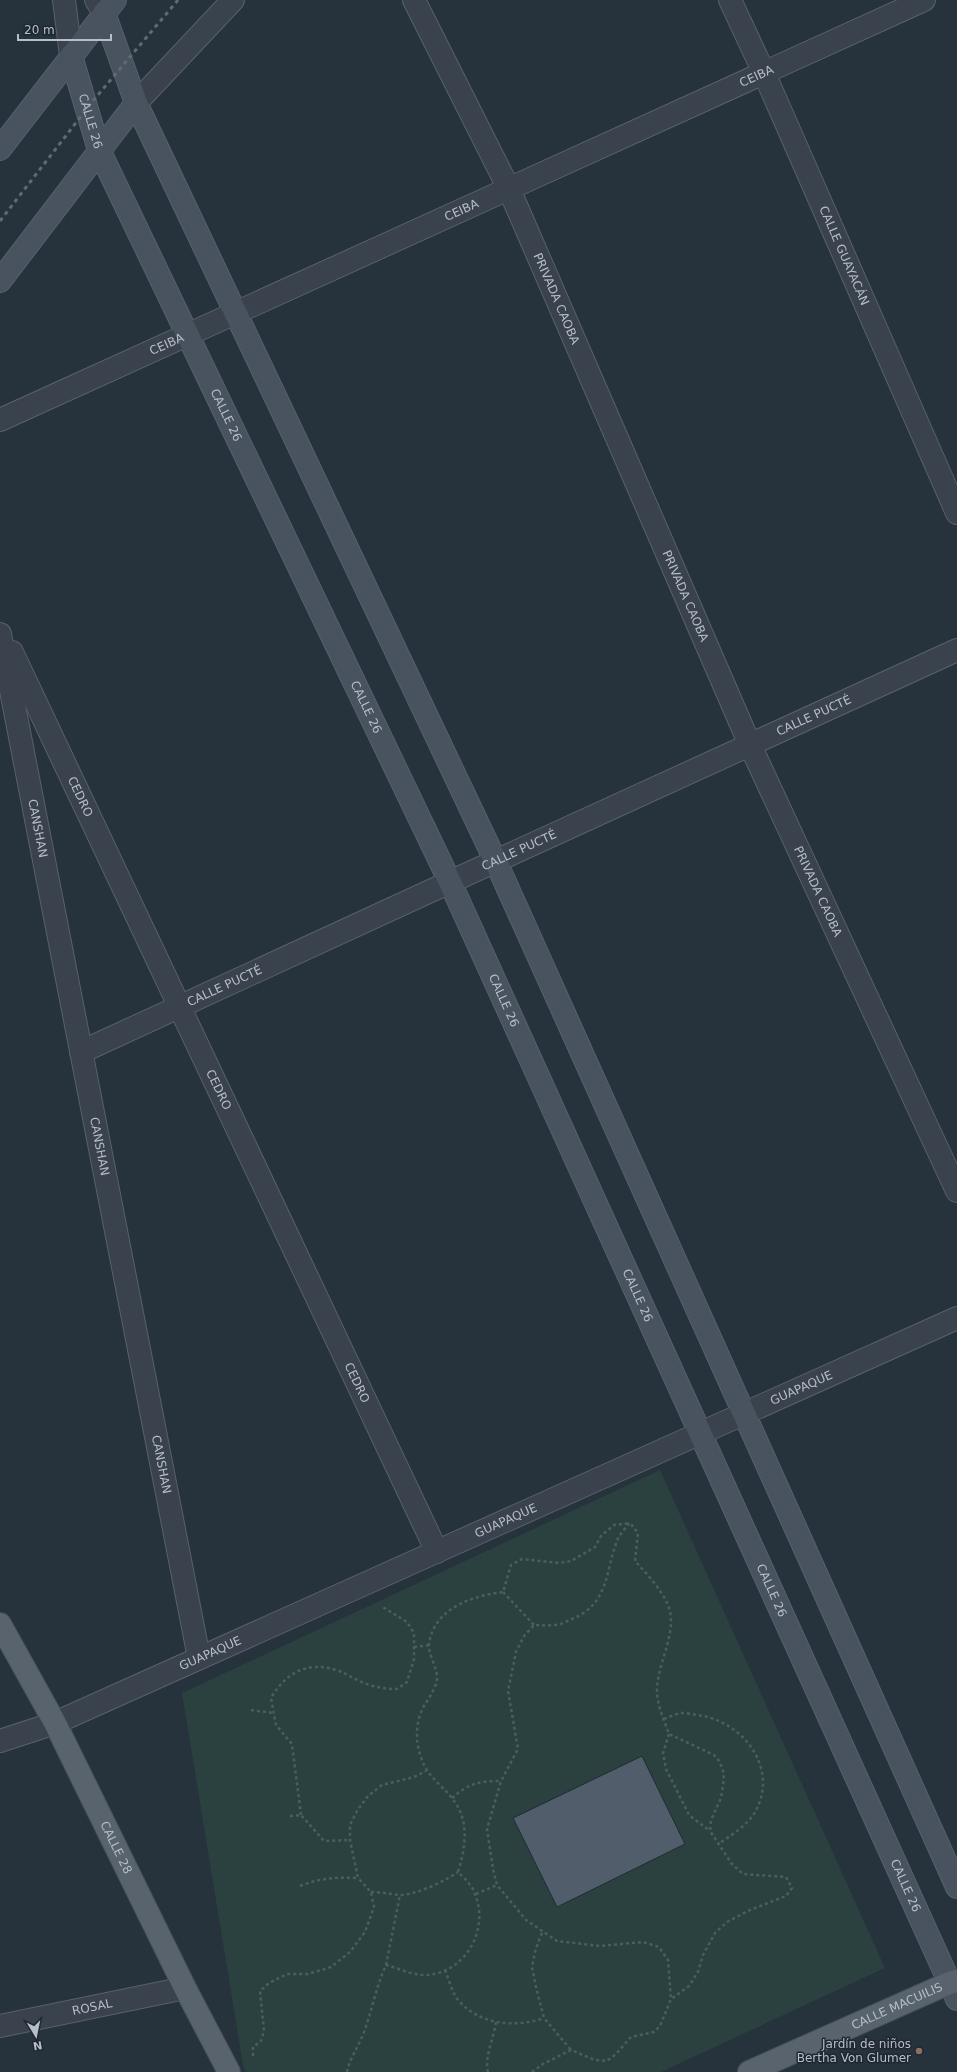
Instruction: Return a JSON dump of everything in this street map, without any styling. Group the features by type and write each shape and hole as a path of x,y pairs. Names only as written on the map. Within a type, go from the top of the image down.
{"main road":[{"path":"0,149 71,56 105,4"},
{"path":"105,4 136,103 496,862 957,1887"},
{"name":"CALLE 26","path":"71,56 99,150 450,882 954,1988"},
{"path":"0,282 136,103"},
{"name":"CALLE 28","path":"0,1624 55,1723 185,1988 229,2072"},
{"name":"CALLE MACUILIS","path":"749,2072 954,1988"}],"street":[{"name":"CALLE 26","path":"64,0 71,56"},
{"path":"136,103 232,0"},
{"name":"PRIVADA CAOBA","path":"414,0 508,189 750,745 957,1191"},
{"name":"CALLE GUAYACÁN","path":"730,0 764,73 957,513"},
{"name":"CEIBA","path":"0,420 924,0"},
{"name":"CEDRO","path":"0,628 437,1552"},
{"name":"CANSHAN","path":"0,634 199,1658"},
{"name":"CALLE PUCTÉ","path":"81,1052 957,650"},
{"name":"GUAPAQUE","path":"0,1740 55,1723 957,1318"},
{"name":"ROSAL","path":"0,2026 185,1988"}],"path":[{"path":"503,1592 511,1565 522,1559 559,1563 571,1561 595,1547 601,1536 614,1525 630,1523"},
{"path":"503,1592 534,1625 556,1625 581,1616 594,1606 603,1591 608,1577 610,1562 618,1539 630,1523"},
{"path":"630,1523 638,1534 635,1561 668,1606 671,1621 671,1633 661,1660 657,1692 659,1707 669,1734 663,1753 668,1774 689,1815 710,1831 732,1864 743,1874 786,1878 792,1888 786,1896 750,1910 727,1922 719,1930 703,1955 698,1972 689,1986 671,1999"},
{"path":"350,1840 324,1841 302,1815 292,1744 276,1725 271,1698 278,1685 292,1672 317,1667 337,1670 369,1685 397,1689 407,1682 414,1659 414,1633 408,1622 376,1603 369,1582"},
{"path":"371,1892 400,1895 412,1893 447,1879 458,1872 463,1856 466,1829 452,1798 426,1771 419,1753 417,1735 423,1708 432,1694 437,1678 429,1645 436,1625 446,1612 466,1600 503,1592"},
{"path":"534,1625 524,1636 516,1652 508,1691 518,1749 501,1780 487,1829 497,1885 526,1920 557,1941 600,1946 643,1942 659,1947 668,1960 671,1999 660,2026 654,2032 631,2037 616,2054 607,2061 595,2060 571,2050 544,2018 532,1967 536,1948 542,1932"},
{"path":"414,1647 429,1645"},
{"path":"251,1710 273,1713"},
{"path":"664,1719 682,1713 707,1716 728,1724 744,1738 756,1753 762,1771 763,1792 755,1813 718,1844"},
{"path":"669,1734 714,1755 720,1762 724,1774 723,1786 721,1798 711,1820 710,1831"},
{"path":"248,2061 253,2057 253,2047 261,2041 264,2031 260,1991 269,1983 287,1974 308,1974 331,1966 350,1952 365,1932 374,1907 371,1892 358,1878 350,1840 350,1825 357,1811 368,1796 382,1785 414,1777 426,1771"},
{"path":"452,1798 465,1786 484,1781 501,1780"},
{"path":"290,1816 302,1815"},
{"path":"386,1965 422,1975 445,1970 463,1958 476,1940 478,1925 476,1894 471,1885 458,1872"},
{"path":"300,1886 316,1879 336,1877 358,1878"},
{"path":"476,1894 497,1885"},
{"path":"347,2072 350,2058 363,2035 373,2008 377,1985 386,1965 400,1895"},
{"path":"445,1970 458,2000 479,2015 496,2022 514,2025 530,2023 544,2018"},
{"path":"488,2072 489,2052 494,2036 496,2022"},
{"path":"532,2072 543,2064 571,2050"}],"green space":[{"path":"660,1470 885,1968 661,2072 246,2072 243,2065 182,1693"}],"building":[{"path":"642,1756 685,1844 557,1907 513,1818"}],"railway":[{"path":"0,221 92,102 178,0"}],"place":[{"name":"Jardín de niños Bertha Von Glumer","path":"919,2051"}]}
